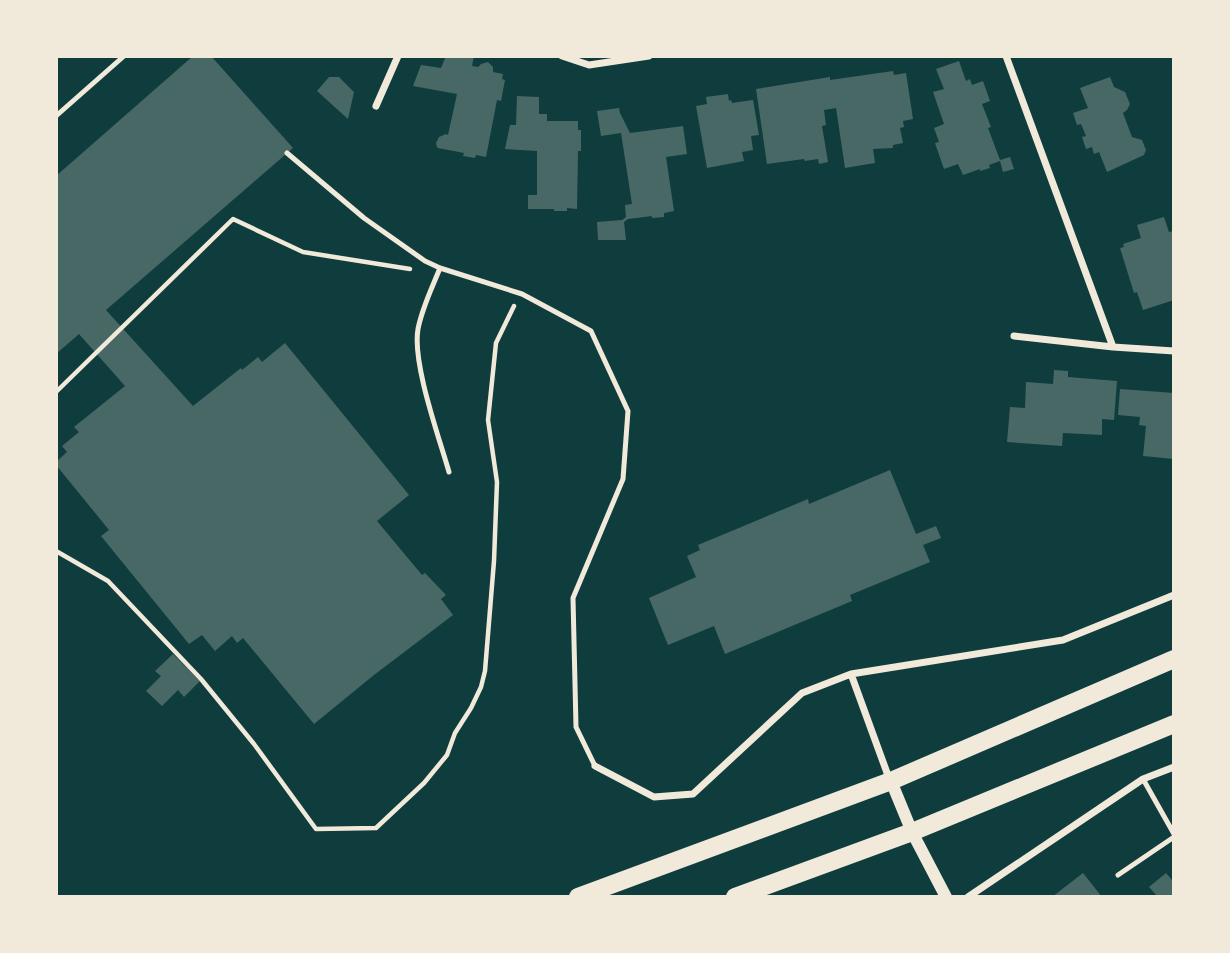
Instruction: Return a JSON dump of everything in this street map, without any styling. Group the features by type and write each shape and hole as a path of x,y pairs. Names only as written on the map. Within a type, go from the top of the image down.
{"main road":[{"path":"578,897 891,781 1174,659"},
{"path":"735,897 912,832 1174,724"}],"street":[{"path":"376,107 398,56"},
{"path":"562,56 589,65 649,56"},
{"path":"1006,56 1113,347"},
{"path":"1014,336 1174,351"},
{"path":"595,766 654,797 693,794 802,693 851,674 1063,640 1174,595"},
{"path":"851,674 912,832 946,897"},
{"path":"968,897 1143,779 1174,767"}],"lane":[{"path":"56,116 124,56"},
{"path":"287,153 364,218 425,261 522,294 591,331 628,411 623,479 573,598 576,727 595,766"},
{"path":"440,268 418,331 418,353 449,472"},
{"path":"1118,875 1174,835 1143,779"}],"path":[{"path":"56,392 233,219 303,252 414,270 436,277"},
{"path":"56,551 107,581 201,679 254,744 316,829 376,828 424,783 447,755 454,733 481,687 485,671 496,523 497,482 488,420 496,344 516,304"}],"building":[{"path":"193,56 211,56 293,148 106,310 193,406 241,368 242,370 258,357 262,362 285,343 409,495 377,521 422,575 425,573 446,595 441,599 453,615 314,724 243,638 237,643 232,636 215,651 202,635 189,644 101,536 109,530 56,465 67,452 62,446 79,432 74,427 125,386 79,334 56,354 56,176"},
{"path":"446,56 474,56 472,66 478,67 488,62 493,67 493,72 503,74 502,79 505,80 501,101 497,100 486,157 463,156 464,153 437,147 439,137 448,135 457,94 413,86 421,65 441,68"},
{"path":"959,61 966,81 970,79 972,85 983,81 990,101 982,104 991,127 988,128 1000,160 1010,157 1014,169 1003,172 1000,161 989,165 990,168 963,175 958,164 944,169 935,143 939,142 934,128 944,124 933,92 944,89 936,69"},
{"path":"893,71 894,75 906,73 913,119 903,121 904,127 900,128 903,143 893,145 893,148 873,149 875,163 845,168 836,108 824,110 826,125 822,126 828,162 819,164 818,159 804,159 767,164 756,89 830,77 830,80"},
{"path":"329,77 339,77 354,92 348,119 317,91"},
{"path":"1110,77 1114,87 1125,92 1130,104 1123,113 1132,137 1142,140 1146,150 1144,155 1107,172 1099,152 1094,154 1092,147 1086,149 1082,137 1086,136 1081,124 1077,125 1073,113 1088,108 1080,88"},
{"path":"728,94 732,103 753,100 759,135 751,136 753,150 742,152 744,161 707,168 696,106 707,104 706,97"},
{"path":"517,96 539,97 539,114 547,114 547,121 578,121 581,151 578,151 577,209 528,209 528,195 537,195 537,151 505,149 510,125 516,125"},
{"path":"619,108 630,133 683,126 687,154 666,157 674,211 664,213 664,217 628,219 624,222 626,240 598,240 597,222 622,220 626,217 625,205 632,204 621,133 601,136 597,111"},
{"path":"1164,217 1169,232 1174,231 1174,300 1143,310 1137,292 1134,293 1120,248 1124,247 1123,244 1141,238 1137,225"},
{"path":"1054,370 1068,371 1068,377 1117,381 1114,420 1102,419 1102,435 1063,433 1062,446 1007,442 1010,407 1025,408 1026,382 1053,384"},
{"path":"1120,389 1174,393 1174,459 1143,456 1146,426 1139,425 1140,417 1118,415"},
{"path":"890,470 916,534 936,526 941,538 923,545 930,562 850,595 852,601 725,654 714,626 668,645 649,598 696,577 687,556 700,550 698,545 808,499 809,504"},
{"path":"173,654 200,681 184,697 178,690 162,706 146,691 161,676 155,671"},
{"path":"1083,873 1102,897 1052,897"},
{"path":"1166,873 1172,880 1174,878 1174,897 1158,897 1149,887"}]}
